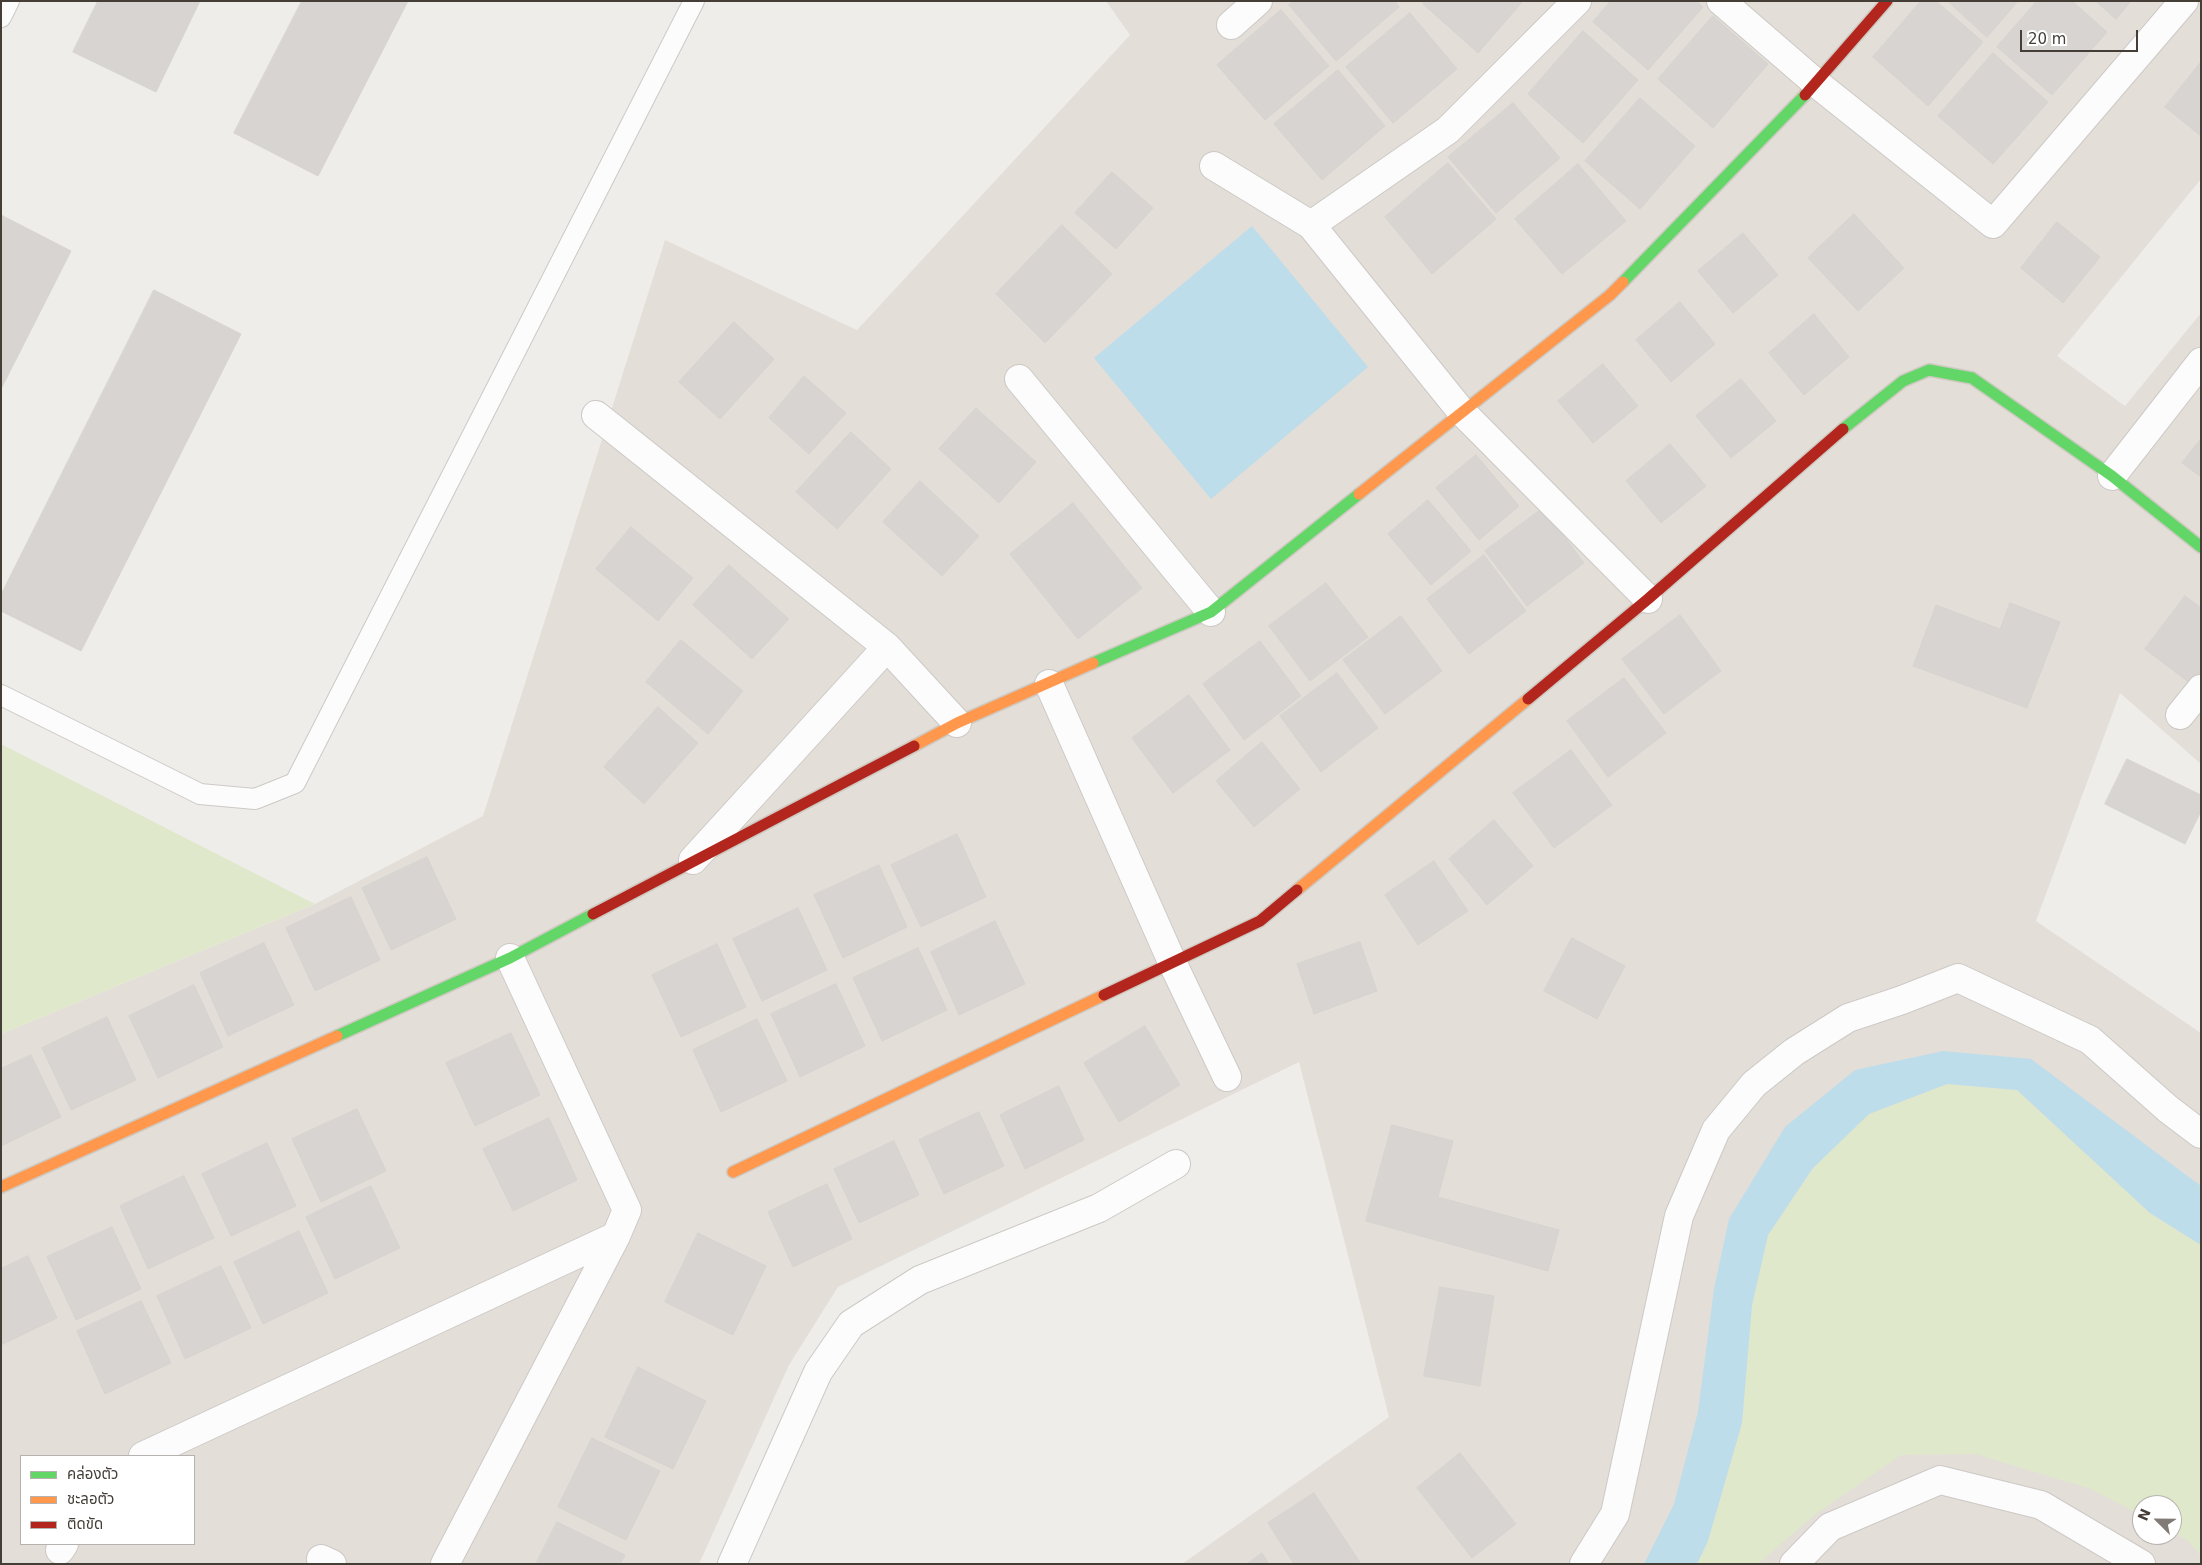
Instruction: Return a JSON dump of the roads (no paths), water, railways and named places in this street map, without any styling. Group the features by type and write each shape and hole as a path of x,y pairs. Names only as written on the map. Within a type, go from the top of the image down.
{"street":[{"path":"1231,25 1258,1"},
{"path":"1311,225 1448,130 1577,1"},
{"path":"1721,1 1816,83 1993,224 2184,1"},
{"path":"1,1187 510,958 957,723 1211,612 1461,411 1610,295 1816,83 1887,1"},
{"path":"1214,166 1311,225 1461,411 1648,599"},
{"path":"2112,476 2201,362"},
{"path":"732,1172 1260,921 1648,599 1863,412 1903,381 1929,370 1972,378 2112,476 2201,547"},
{"path":"1019,379 1211,612"},
{"path":"596,414 887,647 957,723"},
{"path":"691,862 887,647"},
{"path":"1049,684 1173,964 1228,1077"},
{"path":"2180,715 2201,689"},
{"path":"445,1564 616,1236 627,1210 510,958"},
{"path":"1584,1564 1616,1514 1679,1216 1716,1130 1754,1084 1794,1052 1848,1018 1902,1000 1958,978 2090,1040 2168,1109 2201,1134"},
{"path":"732,1564 818,1372 851,1324 920,1280 1099,1208 1176,1164"},
{"path":"145,1455 616,1236"},
{"path":"1794,1564 1830,1528 1940,1480 2041,1505 2141,1564"}],"lane":[{"path":"1,18 9,1"},
{"path":"1,695 200,794 256,799 295,783 694,1"}],"water":[{"path":"1252,226 1368,367 1211,499 1094,358"},
{"path":"1943,1051 2031,1059 2201,1186 2201,1245 2150,1213 2017,1090 1947,1084 1869,1114 1813,1168 1768,1235 1752,1305 1742,1423 1708,1541 1697,1564 1644,1564 1674,1504 1698,1412 1714,1289 1729,1219 1785,1127 1855,1070"}]}
